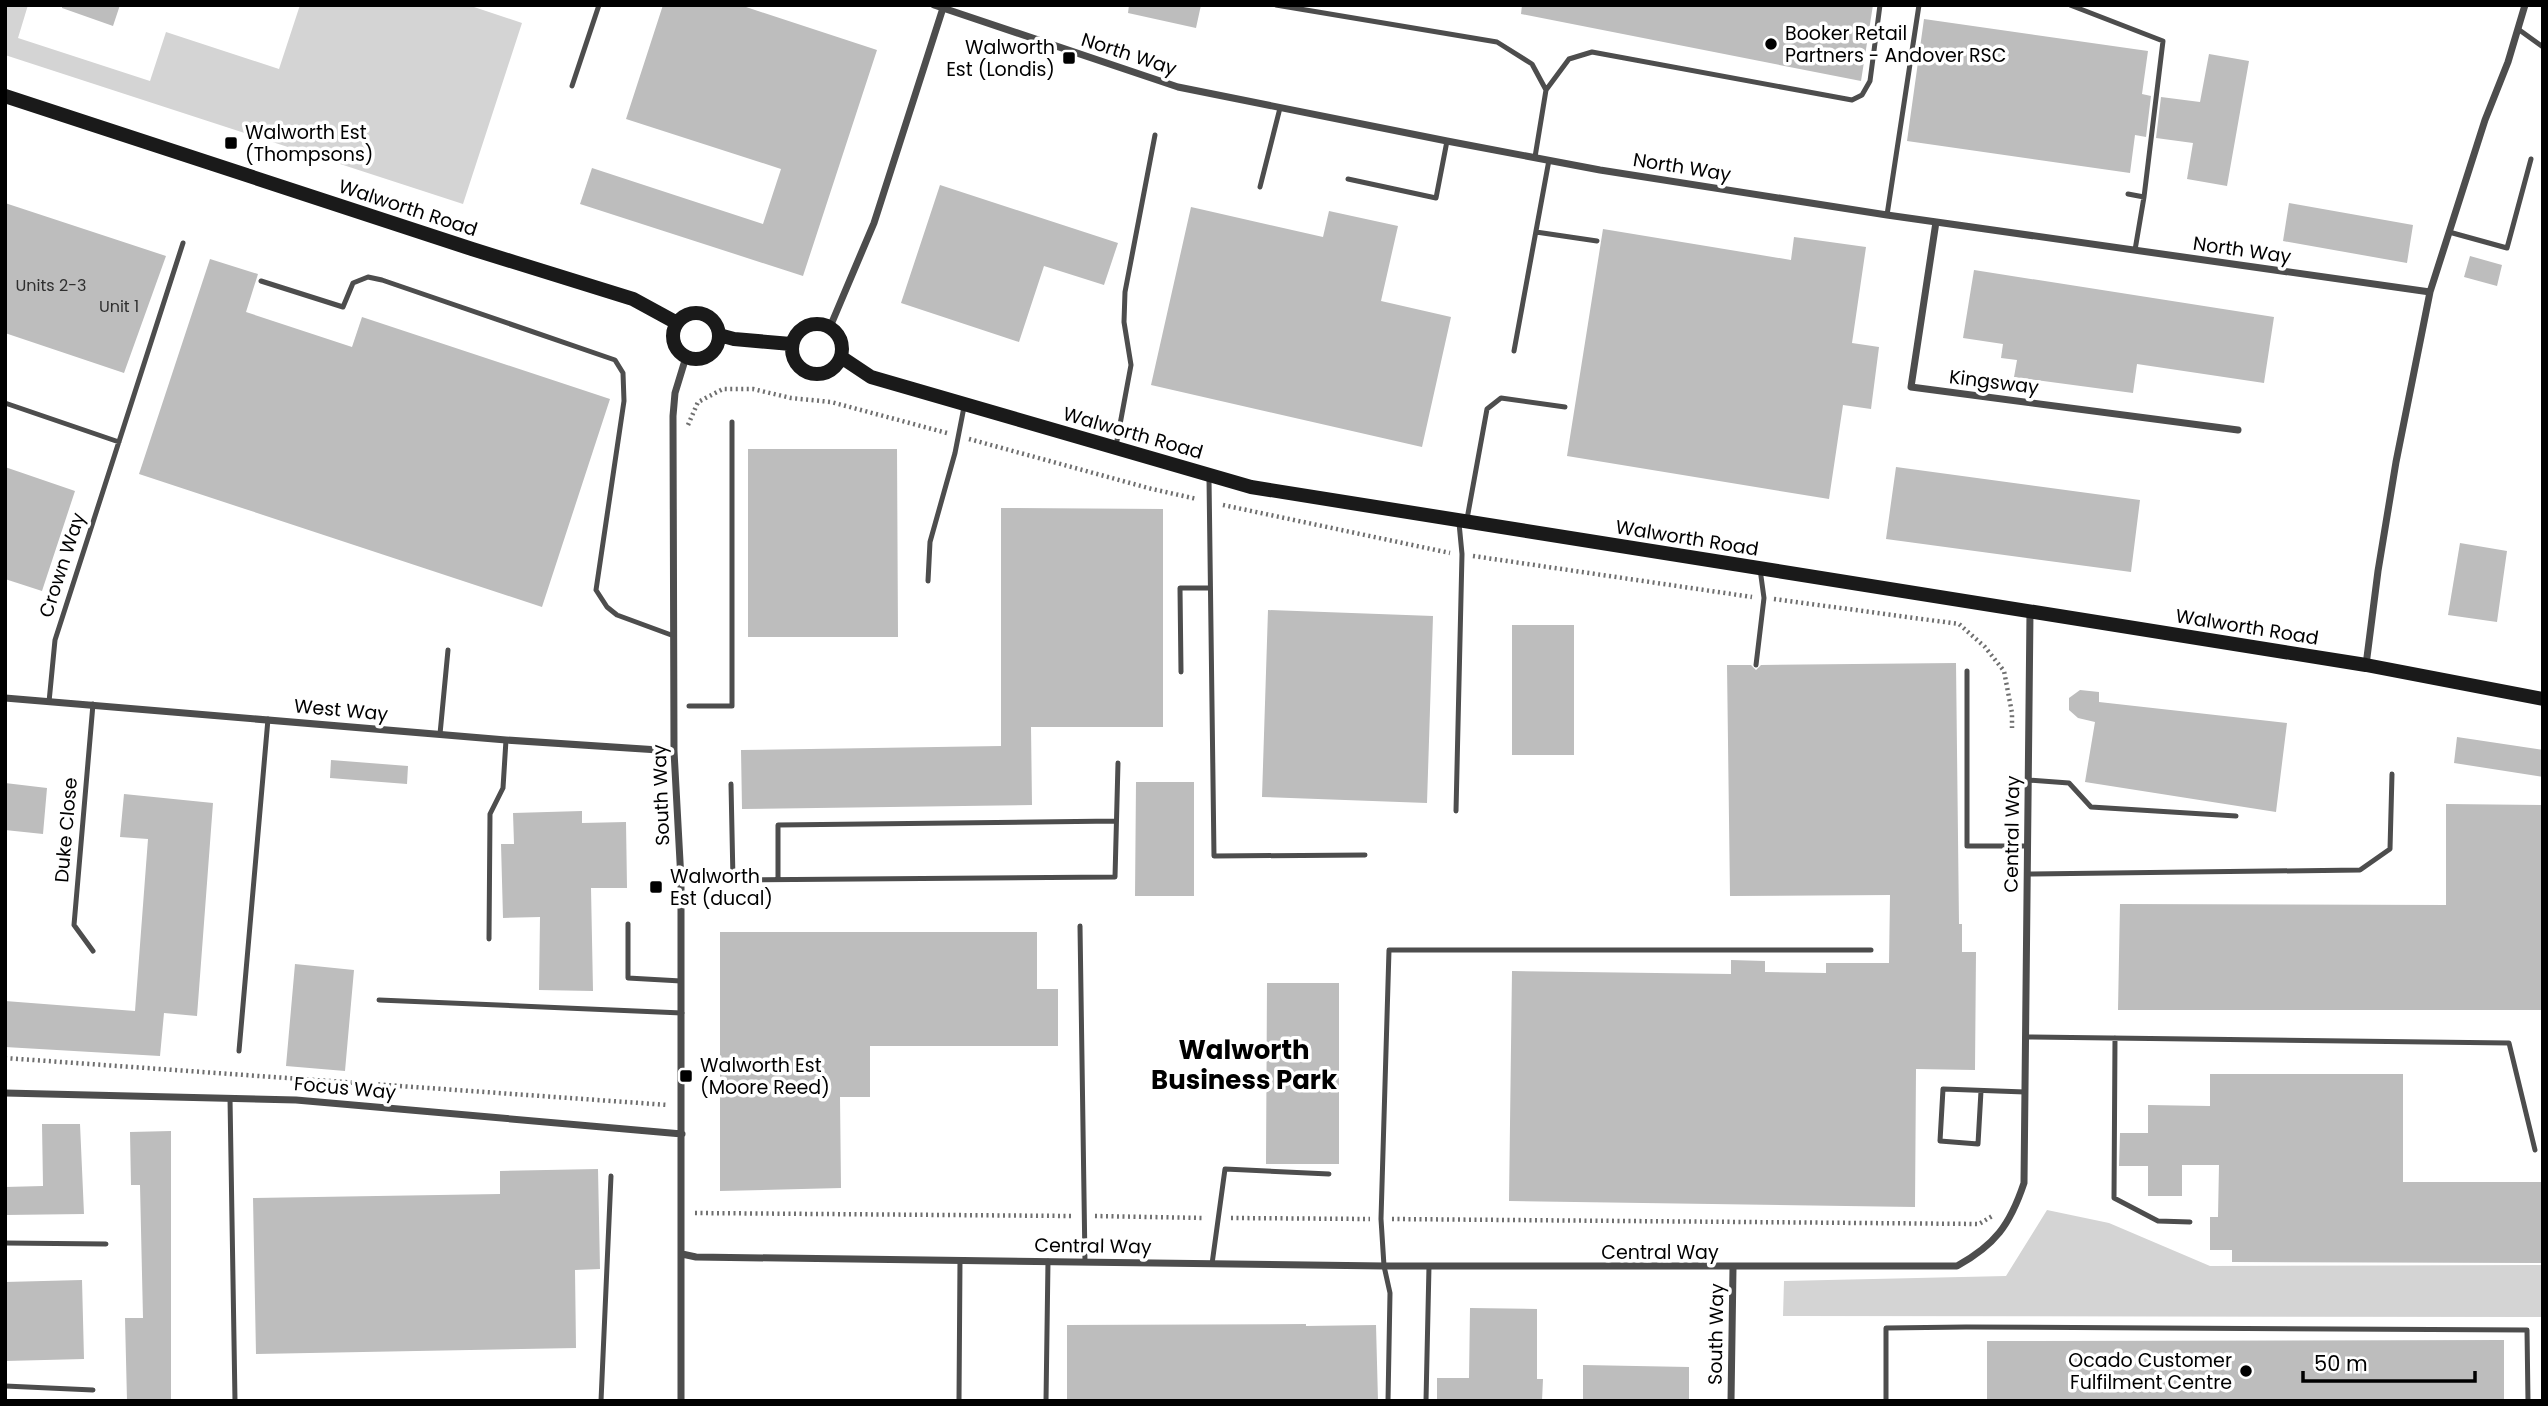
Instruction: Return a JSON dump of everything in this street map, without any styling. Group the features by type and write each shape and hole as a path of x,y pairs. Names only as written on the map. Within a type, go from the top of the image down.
{"street":[{"name":"North Way","path":"934,5 1178,87 1535,158 1887,215 2430,292"},
{"path":"2366,665 2396,462 2430,292 2525,5"},
{"path":"830,327 874,223 943,8"},
{"name":"Walworth Road","path":"5,96 633,299 677,323"},
{"name":"Kingsway","path":"1936,222 1912,387 2238,430"},
{"path":"689,313 698,313 712,320 719,335 718,343 701,359 686,357 675,346 673,338 677,323 689,313"},
{"path":"822,324 830,327 841,340 841,357 831,370 814,374 806,372 794,360 792,344 799,330 806,325 822,324"},
{"path":"719,335 734,339 792,344"},
{"name":"South Way","path":"681,1401 681,880 674,751 673,416 675,393 686,357"},
{"name":"Walworth Road","path":"841,357 871,377 1251,487 2366,665 2543,699"},
{"name":"Central Way","path":"682,1254 1384,1266 1957,1266 1982,1252 1999,1234 2016,1208 2024,1183 2030,612"},
{"name":"West Way","path":"5,698 506,740 674,751"},
{"name":"Focus Way","path":"5,1093 296,1100 682,1134"},
{"name":"South Way","path":"1731,1401 1733,1268"}],"lane":[{"path":"572,86 599,5"},
{"path":"1276,5 1497,42 1532,64 1546,90"},
{"path":"1535,158 1546,90 1569,59 1592,52 1852,100 1863,95 1870,81 1881,5"},
{"path":"1887,215 1919,5"},
{"path":"2070,5 2164,41 2135,250"},
{"path":"2518,29 2543,47"},
{"path":"1260,187 1280,108"},
{"path":"1116,447 1132,365 1124,322 1125,292 1155,135"},
{"path":"1348,179 1436,198 1447,141"},
{"path":"2449,232 2507,248 2531,159"},
{"path":"1514,351 1549,160"},
{"path":"2128,194 2144,197"},
{"path":"1536,232 1597,241"},
{"name":"Crown Way","path":"49,702 55,640 183,243"},
{"path":"261,281 343,307 353,283 368,277 382,280 615,360 623,373 624,401 596,590 607,607 617,615 674,636"},
{"path":"1456,811 1463,521 1487,409 1501,398 1565,407"},
{"path":"5,403 119,442"},
{"path":"928,581 930,542 955,453 964,404"},
{"path":"689,706 732,706 732,422"},
{"path":"1209,475 1213,856 1365,855"},
{"path":"1756,665 1764,598 1760,569"},
{"path":"1181,672 1180,588 1210,588"},
{"path":"440,734 448,650"},
{"path":"1967,671 1967,846 2027,846"},
{"name":"Duke Close","path":"93,704 74,925 93,951"},
{"path":"239,1051 268,719"},
{"path":"489,939 490,814 503,788 506,740"},
{"path":"681,880 1115,877 1118,763"},
{"path":"2027,874 2360,870 2390,849 2392,774"},
{"path":"2028,780 2069,783 2091,807 2235,816"},
{"path":"731,784 733,880"},
{"path":"778,879 778,825 1116,821"},
{"path":"628,924 628,978 681,981"},
{"path":"1080,926 1085,1262"},
{"path":"1388,1401 1390,1293 1384,1266 1381,1219 1389,950 1871,950"},
{"path":"379,1000 682,1013"},
{"path":"2025,1037 2509,1043 2535,1150"},
{"path":"2115,1038 2114,1198 2158,1221 2190,1222"},
{"path":"1981,1091 1978,1143 1940,1141 1943,1088 2025,1092"},
{"path":"230,1098 235,1401"},
{"path":"1212,1264 1225,1170 1329,1174"},
{"path":"601,1401 611,1176"},
{"path":"5,1243 106,1244"},
{"path":"958,1401 960,1260"},
{"path":"1046,1401 1048,1261"},
{"path":"1426,1401 1429,1266"},
{"path":"1886,1401 1886,1328 1966,1327 2528,1330 2528,1401"},
{"path":"5,1386 93,1390"}],"path":[{"path":"5,1058 682,1106"}],"shaded area":[{"path":"5,5 28,5 18,38 150,81 166,32 279,69 300,5 468,5 522,23 463,204 5,55"},
{"path":"2047,1210 2109,1223 2210,1266 2543,1265 2543,1401 2541,1317 1783,1316 1784,1281 2006,1276"}],"building":[{"path":"62,5 120,5 113,26 62,8"},
{"path":"663,5 740,5 877,50 803,276 580,204 592,168 763,224 781,169 626,119"},
{"path":"1129,5 1201,5 1196,28 1128,13"},
{"name":"Booker Retail Partners - Andover RSC","path":"1522,5 1873,5 1861,81 1521,14"},
{"path":"1924,19 2148,51 2142,94 2151,96 2146,137 2135,135 2130,173 1907,141"},
{"path":"2209,54 2249,61 2227,186 2187,179 2193,143 2156,138 2161,97 2200,102"},
{"path":"940,185 1118,243 1104,285 1044,266 1019,342 901,303"},
{"path":"5,203 166,256 124,373 5,333"},
{"path":"2289,203 2413,225 2407,263 2283,241"},
{"path":"1191,207 1323,237 1329,211 1398,226 1381,301 1451,317 1422,447 1151,385"},
{"path":"1603,229 1791,260 1794,237 1866,247 1852,343 1879,347 1871,409 1843,405 1829,499 1567,456"},
{"path":"2470,256 2502,265 2497,286 2464,277"},
{"path":"210,259 258,274 246,312 352,347 362,317 610,399 542,607 139,474"},
{"path":"1974,270 2274,317 2264,383 2137,364 2133,393 2014,377 2017,360 2001,358 2003,344 1963,338"},
{"path":"748,449 897,449 898,637 748,637"},
{"path":"5,467 75,491 42,591 5,579"},
{"path":"1896,467 2140,500 2131,572 1886,539"},
{"path":"1001,508 1163,509 1163,727 1031,727 1032,805 742,809 741,750 1001,746"},
{"path":"2460,543 2507,551 2497,622 2448,615"},
{"path":"1268,610 1433,616 1427,803 1262,797"},
{"path":"1512,625 1574,625 1574,755 1512,755"},
{"path":"1956,663 1959,924 1962,924 1962,952 1976,952 1975,1070 1916,1069 1915,1207 1509,1201 1512,971 1731,974 1731,960 1765,961 1765,972 1826,973 1826,963 1889,963 1890,895 1730,896 1727,665 1751,665 1756,670 1761,665"},
{"path":"2080,690 2099,692 2099,702 2287,723 2276,812 2085,782 2095,722 2078,718 2069,710 2069,698"},
{"path":"2457,737 2543,750 2543,777 2454,763"},
{"path":"331,760 408,766 407,784 330,778"},
{"path":"1136,782 1194,782 1194,896 1135,896"},
{"path":"5,783 47,788 43,834 5,830"},
{"path":"124,794 213,803 197,1016 164,1013 160,1056 5,1047 5,1001 135,1011 148,839 120,837"},
{"path":"2446,804 2543,805 2543,1010 2118,1010 2120,904 2446,905"},
{"path":"582,811 582,823 626,822 627,888 591,888 593,991 539,990 540,917 503,918 501,844 514,844 513,813"},
{"path":"720,932 1037,932 1037,989 1058,989 1058,1046 870,1046 870,1097 840,1097 841,1188 720,1191"},
{"path":"295,964 354,970 345,1071 286,1066"},
{"path":"1267,983 1339,983 1339,1164 1266,1164"},
{"path":"2210,1074 2403,1074 2403,1182 2543,1182 2543,1263 2232,1262 2232,1250 2210,1250 2210,1217 2218,1217 2219,1165 2182,1165 2182,1196 2148,1196 2148,1166 2119,1166 2120,1133 2148,1133 2148,1105 2210,1106"},
{"path":"42,1124 80,1124 84,1214 5,1215 5,1187 43,1186"},
{"path":"171,1131 171,1401 127,1401 125,1318 143,1318 140,1185 131,1185 130,1132"},
{"path":"598,1169 600,1269 575,1270 576,1348 256,1354 253,1198 500,1194 500,1171"},
{"path":"82,1280 84,1359 5,1361 5,1282"},
{"path":"1470,1308 1537,1309 1537,1379 1543,1379 1542,1401 1437,1401 1437,1378 1469,1378"},
{"path":"1067,1325 1376,1325 1378,1401 1067,1401"},
{"name":"Ocado Customer Fulfilment Centre","path":"2504,1340 2504,1401 1987,1401 1987,1341"},
{"path":"1583,1365 1689,1367 1689,1401 1583,1401"}],"place":[{"name":"Booker Retail Partners - Andover RSC","path":"1771,44"},
{"name":"Walworth Est (Londis)","path":"1069,58"},
{"name":"Walworth Est (Thompsons)","path":"231,143"},
{"name":"Walworth Est (ducal)","path":"656,887"},
{"name":"Walworth Est (Moore Reed)","path":"686,1076"},
{"name":"Ocado Customer Fulfilment Centre","path":"2246,1371"}],"district":[{"name":"Walworth Business Park","path":"1244,1065"}]}
